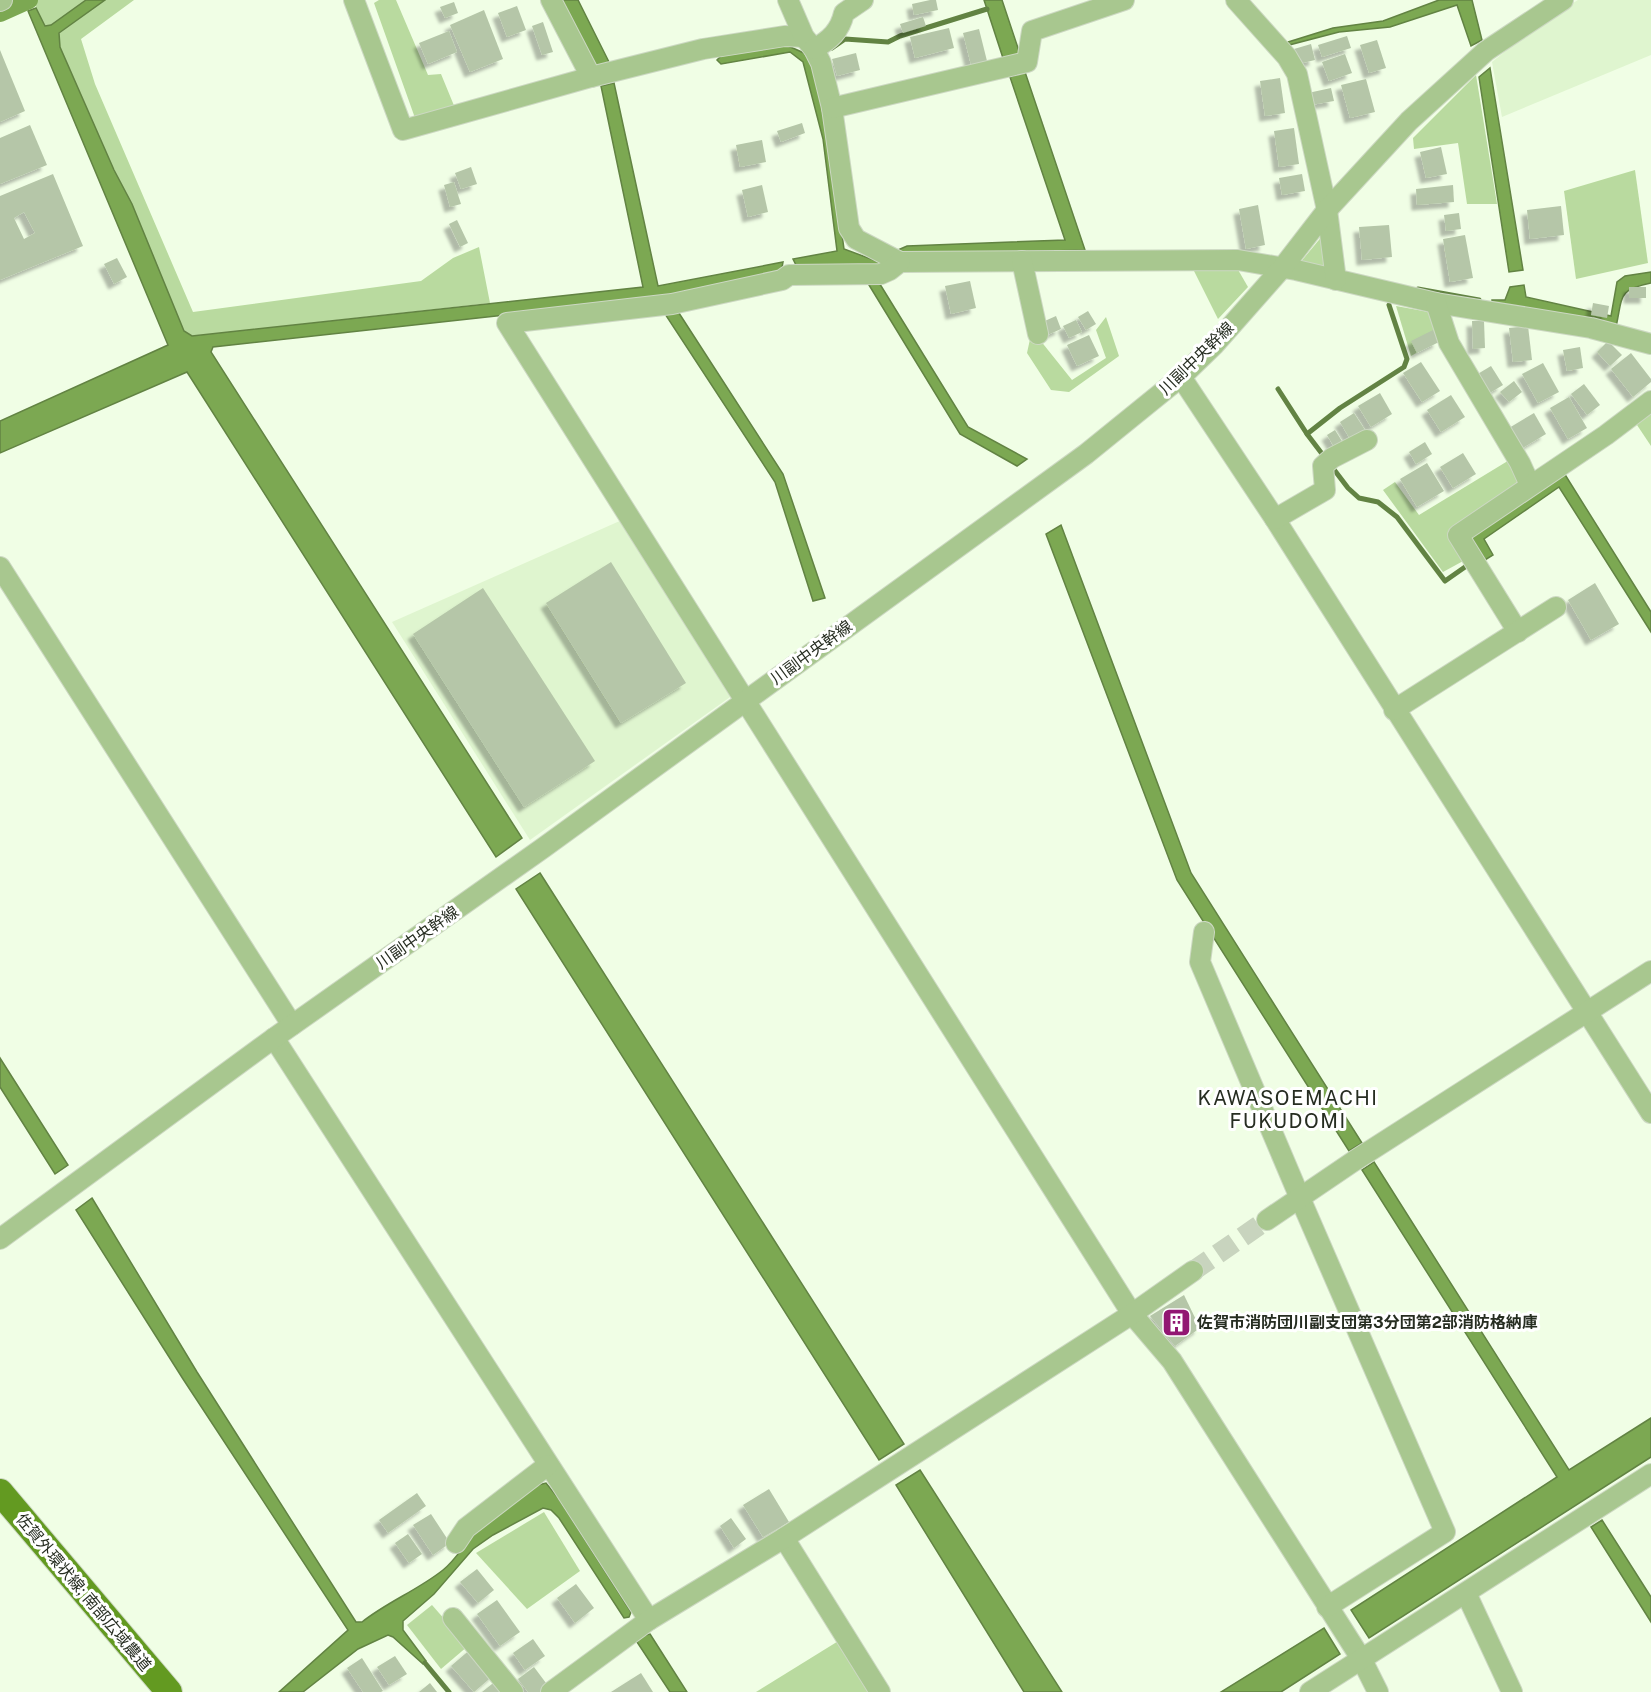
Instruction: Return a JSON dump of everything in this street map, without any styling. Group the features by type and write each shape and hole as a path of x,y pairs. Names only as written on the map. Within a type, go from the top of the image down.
{"main road":[{"name":"佐賀外環状線; 南部広域農道","path":"0,1492 169,1692"}],"street":[{"path":"354,0 403,130 591,77 703,49 785,36 809,43 828,41 841,26 844,13 864,0"},
{"path":"551,0 591,77"},
{"path":"788,0 821,63 832,108 849,228 856,239 900,262 1238,260 1283,267 1436,303 1591,328 1651,344"},
{"path":"832,108 1027,62 1032,31 1124,0"},
{"path":"1236,0 1287,57 1297,74 1327,210 1335,280"},
{"name":"川副中央幹線","path":"0,1239 274,1038 543,848 1086,454 1180,377 1215,344 1283,267 1327,210 1409,121 1486,51 1563,0"},
{"path":"1022,261 1038,334"},
{"path":"900,262 881,274 789,275 782,280 672,304 507,323 1132,1314 1172,1361 1362,1660 1378,1692"},
{"path":"1436,303 1449,343 1520,463 1530,485"},
{"path":"1180,377 1275,519 1651,1113"},
{"path":"1518,632 1458,535 1606,435 1651,401"},
{"path":"1275,519 1325,490 1327,462 1367,440"},
{"path":"0,567 292,1026"},
{"path":"1394,710 1556,607"},
{"path":"1204,932 1200,962 1445,1532 1327,1607"},
{"path":"1267,1220 1354,1161 1651,971"},
{"path":"274,1038 649,1620"},
{"path":"551,1692 649,1620 783,1538 1132,1314 1193,1271"},
{"path":"456,1543 466,1528 548,1465"},
{"path":"1310,1692 1651,1474"},
{"path":"783,1538 880,1692"},
{"path":"1466,1593 1512,1692"},
{"path":"453,1618 513,1692"}],"shaded area":[{"path":"38,0 86,0 51,25 45,26 36,8"},
{"path":"86,0 105,0 59,33 60,47 114,170 132,204 184,331 192,336 643,287 601,86 614,83 658,286 783,262 781,273 660,298 213,347 211,352 522,838 496,857 187,372 0,453 0,421 168,345 28,11 36,8 45,26 51,25"},
{"path":"105,0 134,0 81,39 95,84 193,312 421,281 453,258 479,247 490,303 192,336 184,332 132,204 114,170 60,47 59,33"},
{"path":"379,0 396,0 428,75 441,74 455,108 415,118 374,3"},
{"path":"561,0 578,0 609,62 595,67"},
{"path":"984,0 1002,0 1020,54 1003,58"},
{"path":"1439,0 1472,0 1482,40 1471,46 1457,5 1390,27 1339,32 1289,45 1288,42 1333,28 1383,21"},
{"path":"1578,0 1651,0 1651,55 1502,117 1492,62 1539,24"},
{"path":"786,45 804,53 811,60 829,140 844,249 882,263 882,267 797,267 793,259 837,251 823,139 803,62 790,52 721,64 717,60 722,55"},
{"path":"1490,68 1523,270 1509,272 1479,77"},
{"path":"1025,72 1085,250 905,255 898,250 907,246 1065,240 1010,77"},
{"path":"1476,75 1497,204 1467,204 1458,143 1414,149 1413,138"},
{"path":"1635,170 1648,263 1576,279 1564,191"},
{"path":"1323,235 1327,241 1324,271 1299,264"},
{"path":"1237,268 1248,287 1218,319 1193,269"},
{"path":"1651,272 1651,283 1632,288 1623,296 1616,327 1492,305 1492,300 1505,300 1510,287 1524,285 1526,297 1611,316 1617,282 1625,276"},
{"path":"878,281 968,427 1027,459 1017,466 960,434 869,285"},
{"path":"1396,306 1429,312 1441,339 1411,356"},
{"path":"677,310 783,474 825,598 813,601 775,482 665,314"},
{"path":"1106,317 1119,356 1069,392 1051,390 1027,353 1032,330 1072,380 1106,358 1096,330"},
{"path":"1651,406 1651,446 1633,419"},
{"path":"1511,459 1521,477 1502,500 1450,533 1465,560 1443,572 1383,490 1395,482 1419,515"},
{"path":"1564,473 1651,612 1651,632 1559,487 1484,539 1493,555 1485,560 1471,537"},
{"path":"622,520 733,695 530,840 392,622"},
{"path":"1061,525 1191,873 1362,1143 1349,1151 1177,880 1046,534"},
{"path":"540,873 904,1444 879,1460 516,889"},
{"path":"0,1058 68,1165 55,1174 0,1087"},
{"path":"1374,1162 1569,1470 1651,1418 1651,1457 1369,1638 1351,1610 1557,1477 1362,1170"},
{"path":"92,1198 197,1372 356,1622 362,1622 433,1577 448,1566 483,1526 538,1485 546,1483 559,1499 631,1612 629,1617 624,1618 559,1518 551,1510 543,1508 493,1535 473,1549 434,1594 403,1621 403,1630 426,1661 423,1664 388,1635 358,1649 303,1692 279,1692 348,1630 183,1379 76,1210"},
{"path":"920,1470 1062,1692 1024,1692 896,1485"},
{"path":"544,1512 580,1571 527,1609 476,1553"},
{"path":"1602,1520 1651,1597 1651,1622 1591,1527"},
{"path":"432,1605 468,1646 441,1669 407,1625"},
{"path":"1324,1628 1340,1654 1281,1692 1221,1692"},
{"path":"650,1634 687,1692 670,1692 637,1642 641,1636"},
{"path":"840,1640 871,1692 756,1692"}],"building":[{"path":"936,0 938,10 914,15 912,4"},
{"path":"454,2 458,13 445,18 440,7"},
{"path":"517,6 526,30 507,37 498,13"},
{"path":"484,10 503,59 470,72 450,25"},
{"path":"923,17 926,26 903,33 900,24"},
{"path":"543,22 553,52 542,55 532,26"},
{"path":"949,28 954,48 915,58 910,37"},
{"path":"979,29 988,65 972,69 963,33"},
{"path":"449,31 457,52 428,64 419,43"},
{"path":"1347,36 1351,48 1322,57 1318,45"},
{"path":"1377,40 1386,68 1369,73 1360,45"},
{"path":"1311,44 1315,60 1298,64 1294,49"},
{"path":"0,50 25,111 0,122"},
{"path":"856,53 860,70 837,76 832,59"},
{"path":"1345,54 1352,73 1329,81 1322,62"},
{"path":"1280,78 1285,113 1265,116 1260,81"},
{"path":"1366,79 1375,112 1350,118 1341,85"},
{"path":"1331,88 1334,101 1311,105 1308,93"},
{"path":"802,123 805,133 781,142 777,131"},
{"path":"30,125 47,165 0,184 0,138"},
{"path":"1294,128 1299,164 1279,167 1274,131"},
{"path":"762,140 766,162 740,167 736,145"},
{"path":"1441,147 1447,174 1426,178 1420,152"},
{"path":"471,167 477,184 461,189 455,173"},
{"path":"53,174 83,246 0,280 0,196","holes":["24,212 35,233 24,239 14,218"]},
{"path":"1302,174 1305,191 1282,195 1279,178"},
{"path":"454,182 461,204 450,207 444,185"},
{"path":"762,185 768,212 748,217 742,190"},
{"path":"1453,185 1454,202 1417,205 1416,189"},
{"path":"1258,205 1265,245 1246,249 1239,209"},
{"path":"1561,206 1564,235 1530,239 1527,210"},
{"path":"1459,213 1461,229 1446,231 1444,215"},
{"path":"457,220 468,243 460,247 449,224"},
{"path":"1389,225 1392,257 1362,260 1359,227"},
{"path":"1465,235 1473,278 1450,282 1443,239"},
{"path":"117,258 127,277 114,284 104,264"},
{"path":"970,281 976,308 951,314 945,286"},
{"path":"1629,287 1646,287 1646,298 1629,298"},
{"path":"1593,303 1609,306 1607,318 1591,315"},
{"path":"1088,311 1096,324 1086,330 1078,317"},
{"path":"1056,316 1061,329 1043,337 1038,324"},
{"path":"1076,320 1082,332 1069,338 1063,326"},
{"path":"1472,321 1484,321 1485,348 1473,349"},
{"path":"1528,326 1532,360 1513,362 1509,328"},
{"path":"1433,330 1439,342 1417,353 1411,341"},
{"path":"1089,335 1099,356 1077,366 1067,345"},
{"path":"1608,341 1622,355 1610,366 1597,352"},
{"path":"1580,347 1583,368 1567,371 1563,350"},
{"path":"1631,353 1651,379 1651,382 1633,397 1611,369"},
{"path":"1421,362 1440,391 1422,402 1403,373"},
{"path":"1543,363 1559,392 1538,403 1522,374"},
{"path":"1491,366 1503,385 1483,397 1471,378"},
{"path":"1514,381 1522,392 1509,402 1500,392"},
{"path":"1584,384 1600,405 1587,415 1571,394"},
{"path":"1380,393 1392,414 1371,427 1358,406"},
{"path":"1451,395 1465,417 1441,432 1427,410"},
{"path":"1569,397 1587,428 1568,439 1550,408"},
{"path":"1354,413 1365,430 1350,439 1340,422"},
{"path":"1534,413 1546,434 1521,449 1509,428"},
{"path":"1335,430 1345,446 1337,452 1327,435"},
{"path":"1425,442 1432,454 1416,464 1409,452"},
{"path":"1463,453 1476,474 1453,488 1440,467"},
{"path":"1427,463 1444,491 1417,507 1400,479"},
{"path":"611,562 686,683 621,723 546,603"},
{"path":"1595,583 1619,624 1591,640 1568,600"},
{"path":"483,588 595,761 524,807 413,634"},
{"name":"佐賀市消防団川副支団第3分団第2部消防格納庫","path":"1184,1295 1200,1328 1175,1346 1150,1316"},
{"path":"769,1489 789,1522 763,1537 743,1505"},
{"path":"417,1493 426,1506 388,1533 379,1520"},
{"path":"431,1514 450,1543 433,1555 413,1525"},
{"path":"731,1518 746,1539 734,1548 720,1526"},
{"path":"408,1534 422,1554 409,1563 395,1543"},
{"path":"477,1569 494,1590 478,1603 460,1582"},
{"path":"576,1584 594,1608 575,1623 557,1598"},
{"path":"497,1600 520,1632 500,1646 477,1614"},
{"path":"533,1639 545,1656 525,1670 513,1653"},
{"path":"472,1648 495,1674 474,1692 451,1666"},
{"path":"395,1656 407,1674 389,1685 377,1667"},
{"path":"362,1658 383,1691 363,1692 347,1668"},
{"path":"534,1667 549,1687 543,1692 528,1692 518,1679"},
{"path":"641,1673 653,1692 611,1692"},
{"path":"497,1680 506,1692 482,1692"},
{"path":"430,1683 437,1692 419,1692"}],"waterway":[{"path":"0,13 29,0"},
{"path":"832,48 845,39 888,42 900,36 987,9"},
{"path":"1418,289 1479,300"},
{"path":"1307,434 1340,408 1404,367 1407,359 1389,305"},
{"path":"1278,389 1307,434 1348,488 1359,498 1378,502 1397,517 1445,581 1465,567"},
{"path":"425,1663 449,1692"}],"tunnel":[{"path":"1193,1271 1267,1220"}],"place":[{"name":"佐賀市消防団川副支団第3分団第2部消防格納庫","path":"1176,1322"}],"district":[{"name":"KAWASOEMACHI FUKUDOMI","path":"1288,1110"}]}
